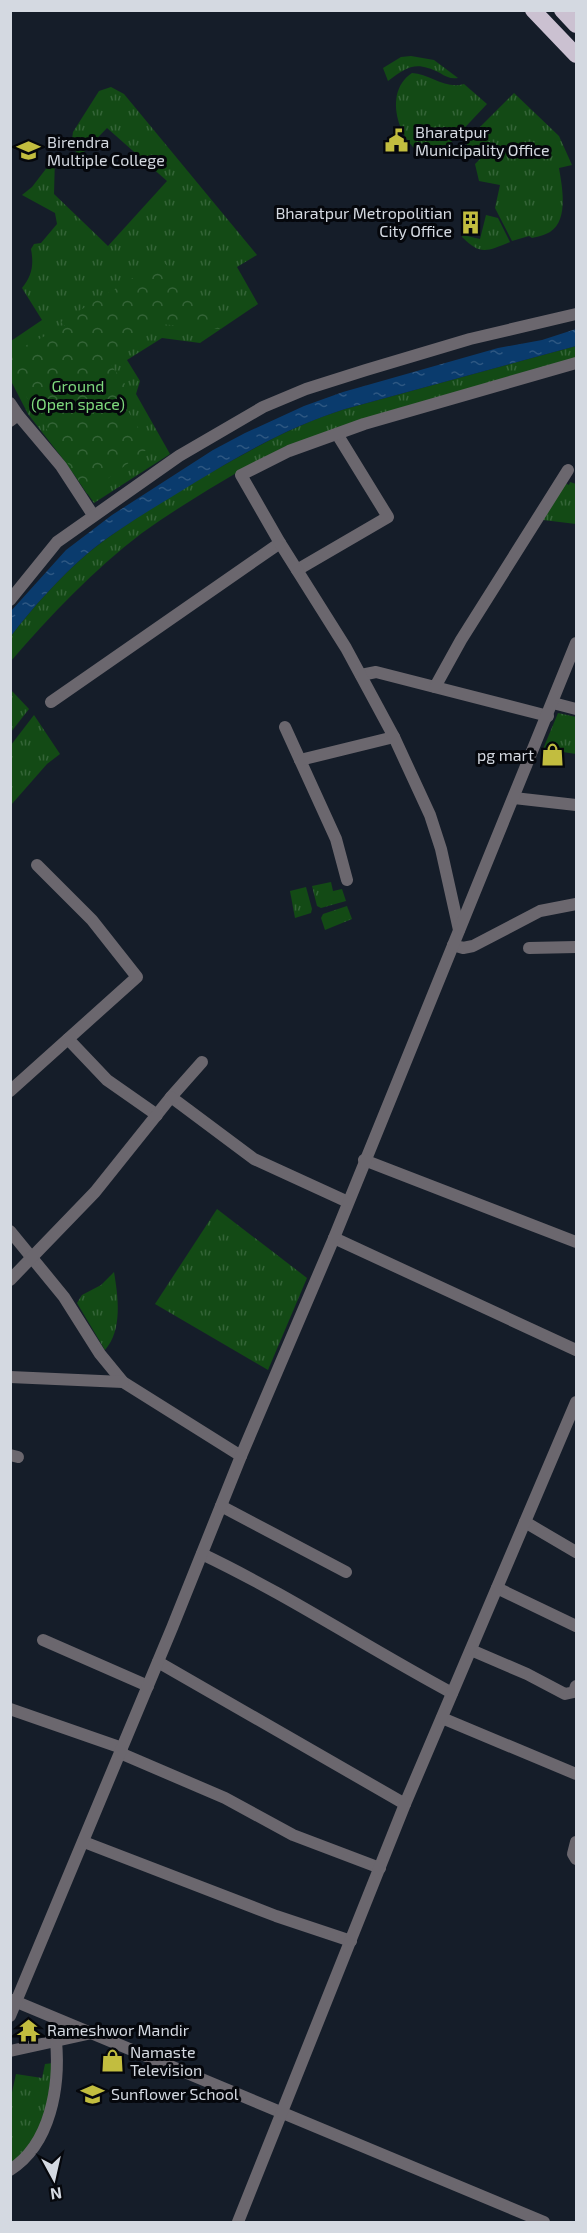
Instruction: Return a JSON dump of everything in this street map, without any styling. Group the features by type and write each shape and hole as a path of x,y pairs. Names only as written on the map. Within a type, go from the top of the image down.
{"highway":[{"path":"533,10 576,55"},
{"path":"562,10 576,25"}],"street":[{"path":"10,600 57,542 179,456 263,407 295,393 470,339 576,315"},
{"path":"459,931 441,849 430,815 394,737 361,675 241,475 289,451 364,424 576,363"},
{"path":"10,403 14,418 61,466 93,515"},
{"path":"297,570 388,517 337,434"},
{"path":"435,687 461,640 568,470"},
{"path":"51,702 280,543"},
{"path":"10,2016 14,2001 84,1842 241,1456 334,1238 576,643"},
{"path":"361,675 376,672 548,716"},
{"path":"553,703 576,709"},
{"path":"285,727 336,839 347,879"},
{"path":"300,760 394,737"},
{"path":"514,798 576,805"},
{"path":"10,1091 137,977 92,920 36,865"},
{"path":"453,945 463,948 473,946 540,911 576,904"},
{"path":"529,948 576,947"},
{"path":"69,1039 107,1080 157,1115"},
{"path":"10,1280 94,1192 202,1062"},
{"path":"171,1097 254,1159 348,1202"},
{"path":"364,1160 576,1242"},
{"path":"10,1231 64,1297 103,1359 123,1382 241,1456"},
{"path":"334,1238 576,1350"},
{"path":"10,1377 123,1382"},
{"path":"238,2223 405,1804 576,1401"},
{"path":"221,1506 346,1572"},
{"path":"525,1522 576,1552"},
{"path":"202,1554 251,1577 391,1660 452,1693"},
{"path":"497,1588 576,1626"},
{"path":"43,1640 148,1686"},
{"path":"471,1650 527,1674 565,1694 574,1692 576,1686"},
{"path":"158,1662 405,1804"},
{"path":"10,1709 121,1751 225,1798 293,1835 380,1868"},
{"path":"442,1718 576,1774"},
{"path":"84,1842 276,1916 351,1941"},
{"path":"576,1842 573,1854 576,1859"},
{"path":"14,2001 544,2223"},
{"path":"10,2051 93,2033"},
{"path":"10,2170 28,2156 46,2124 54,2086 56,2041"}],"green space":[{"path":"411,56 434,60 458,78 418,66 401,72 388,81 383,68 401,57"},
{"path":"412,73 451,85 464,84 487,104 439,155 428,156 417,151 408,141 401,127 397,113 397,98 401,84"},
{"path":"111,87 124,94 257,255 237,267 258,304 200,343 162,338 127,360 140,381 136,394 170,454 94,503 28,414 11,381 11,341 42,320 22,288 31,270 31,249 34,244 41,243 57,224 55,213 22,195 32,187 55,157 54,194 108,246 167,181 107,128 80,156 71,146 73,132 99,91"},
{"path":"514,93 559,136 572,165 559,168 563,202 556,227 543,235 512,241 495,208 500,185 479,181 475,164 482,157 467,145 466,141"},
{"path":"486,215 498,218 510,242 484,250 474,247 462,237 463,235 480,239"},
{"name":"Ground (Open space)","path":"162,260 220,329 159,324 105,357 125,384 125,406 150,447 87,494 11,372 11,353 65,326 61,322"},
{"path":"576,346 576,359 243,469 166,516 124,547 73,594 11,661 11,636 47,593 78,562 132,521 210,473 292,429 327,415"},
{"path":"570,482 576,484 576,524 543,520 565,483 569,485"},
{"path":"11,690 29,709 11,732"},
{"path":"558,713 576,717 576,754 543,749"},
{"path":"34,715 60,754 47,764 11,805 11,745"},
{"path":"331,882 333,891 342,889 346,901 321,908 317,906 312,886"},
{"path":"306,887 311,913 295,918 290,891"},
{"path":"347,906 352,919 325,930 321,918 323,914"},
{"path":"217,1209 307,1278 268,1370 155,1304"},
{"path":"114,1272 118,1302 117,1323 111,1342 105,1350 77,1303 82,1295 101,1285"},
{"path":"53,2063 45,2118 30,2144 11,2165 11,2097 16,2074 42,2078 45,2064"}],"water":[{"path":"576,329 576,346 345,409 286,432 249,451 127,525 88,553 57,582 11,636 11,611 66,550 112,515 213,450 304,406 343,392 498,348 542,340"}],"place":[{"name":"Bharatpur Municipality Office","path":"397,141"},
{"name":"Birendra Multiple College","path":"29,151"},
{"name":"Bharatpur Metropolitian City Office","path":"470,222"},
{"name":"pg mart","path":"552,755"},
{"name":"Rameshwor Mandir","path":"29,2030"},
{"name":"Namaste Television","path":"112,2061"},
{"name":"Sunflower School","path":"93,2094"}]}
